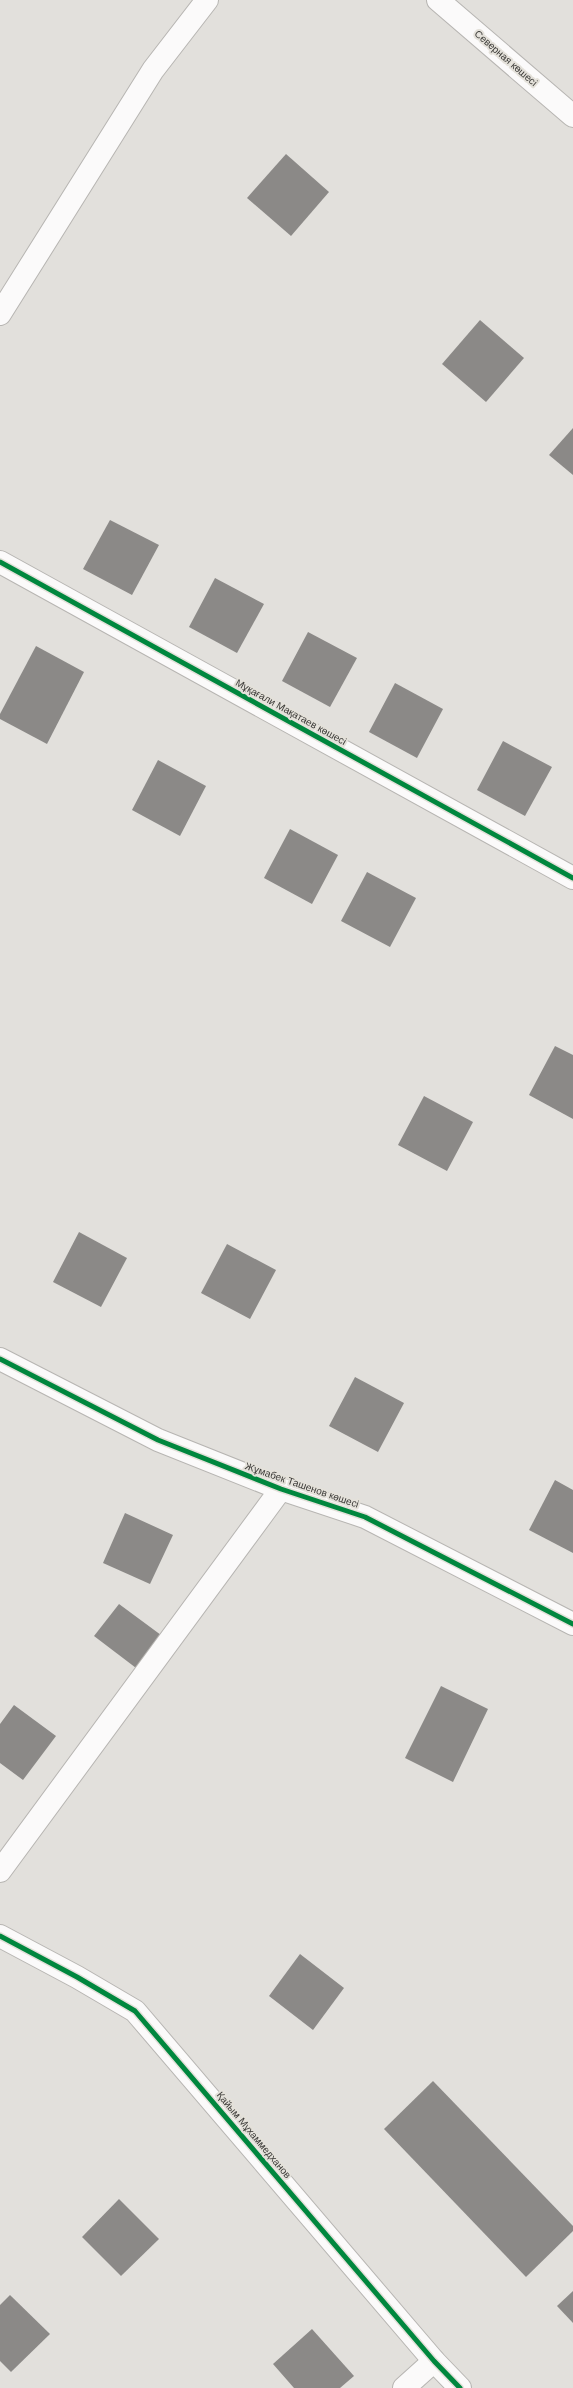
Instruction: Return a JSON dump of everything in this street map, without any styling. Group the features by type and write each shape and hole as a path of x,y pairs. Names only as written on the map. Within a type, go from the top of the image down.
{"street":[{"path":"0,314 153,70 207,0"},
{"name":"Северная көшесі","path":"438,0 573,116"},
{"name":"Мұқағали Мақатаев көшесі","path":"0,562 573,878"},
{"name":"Жұмабек Ташенов көшесі","path":"0,1359 158,1440 280,1489 365,1517 573,1624"},
{"path":"0,1871 280,1489"},
{"name":"Қайым Мұхаммедханов","path":"0,1936 77,1977 135,2011 434,2361 460,2388"},
{"path":"404,2388 434,2361"}],"building":[{"path":"286,154 329,192 291,236 247,198"},
{"path":"480,320 524,358 486,402 442,364"},
{"path":"573,428 573,475 549,455"},
{"path":"110,520 159,545 132,595 83,569"},
{"path":"215,578 264,604 237,653 189,627"},
{"path":"308,632 357,658 330,707 282,681"},
{"path":"36,646 84,672 47,744 0,719 0,714"},
{"path":"395,683 443,709 417,758 369,732"},
{"path":"503,741 552,767 525,816 477,790"},
{"path":"158,760 206,786 180,836 132,810"},
{"path":"290,829 338,855 312,904 264,878"},
{"path":"367,872 416,898 390,947 341,921"},
{"path":"555,1046 573,1055 573,1119 529,1095"},
{"path":"424,1096 473,1122 447,1171 398,1145"},
{"path":"79,1232 127,1258 101,1307 53,1282"},
{"path":"227,1244 276,1270 250,1319 201,1293"},
{"path":"355,1377 404,1403 378,1452 329,1426"},
{"path":"555,1480 573,1490 573,1553 529,1530"},
{"path":"125,1513 173,1535 150,1584 103,1563"},
{"path":"119,1604 165,1638 140,1671 94,1636"},
{"path":"441,1686 488,1709 453,1782 405,1758"},
{"path":"14,1705 56,1736 23,1780 0,1763 0,1724"},
{"path":"300,1954 344,1988 313,2030 269,1996"},
{"path":"433,2081 573,2226 573,2231 526,2277 384,2129"},
{"path":"119,2199 159,2239 121,2276 82,2237"},
{"path":"573,2291 573,2323 557,2306"},
{"path":"10,2295 50,2334 11,2372 0,2361 0,2305"},
{"path":"312,2329 354,2376 340,2388 294,2388 273,2364"}],"cycle path":[{"path":"0,562 573,878"},
{"path":"0,1359 158,1440 281,1489 365,1517 573,1624"},
{"path":"0,1936 77,1977 135,2011 434,2361 460,2388"}]}
